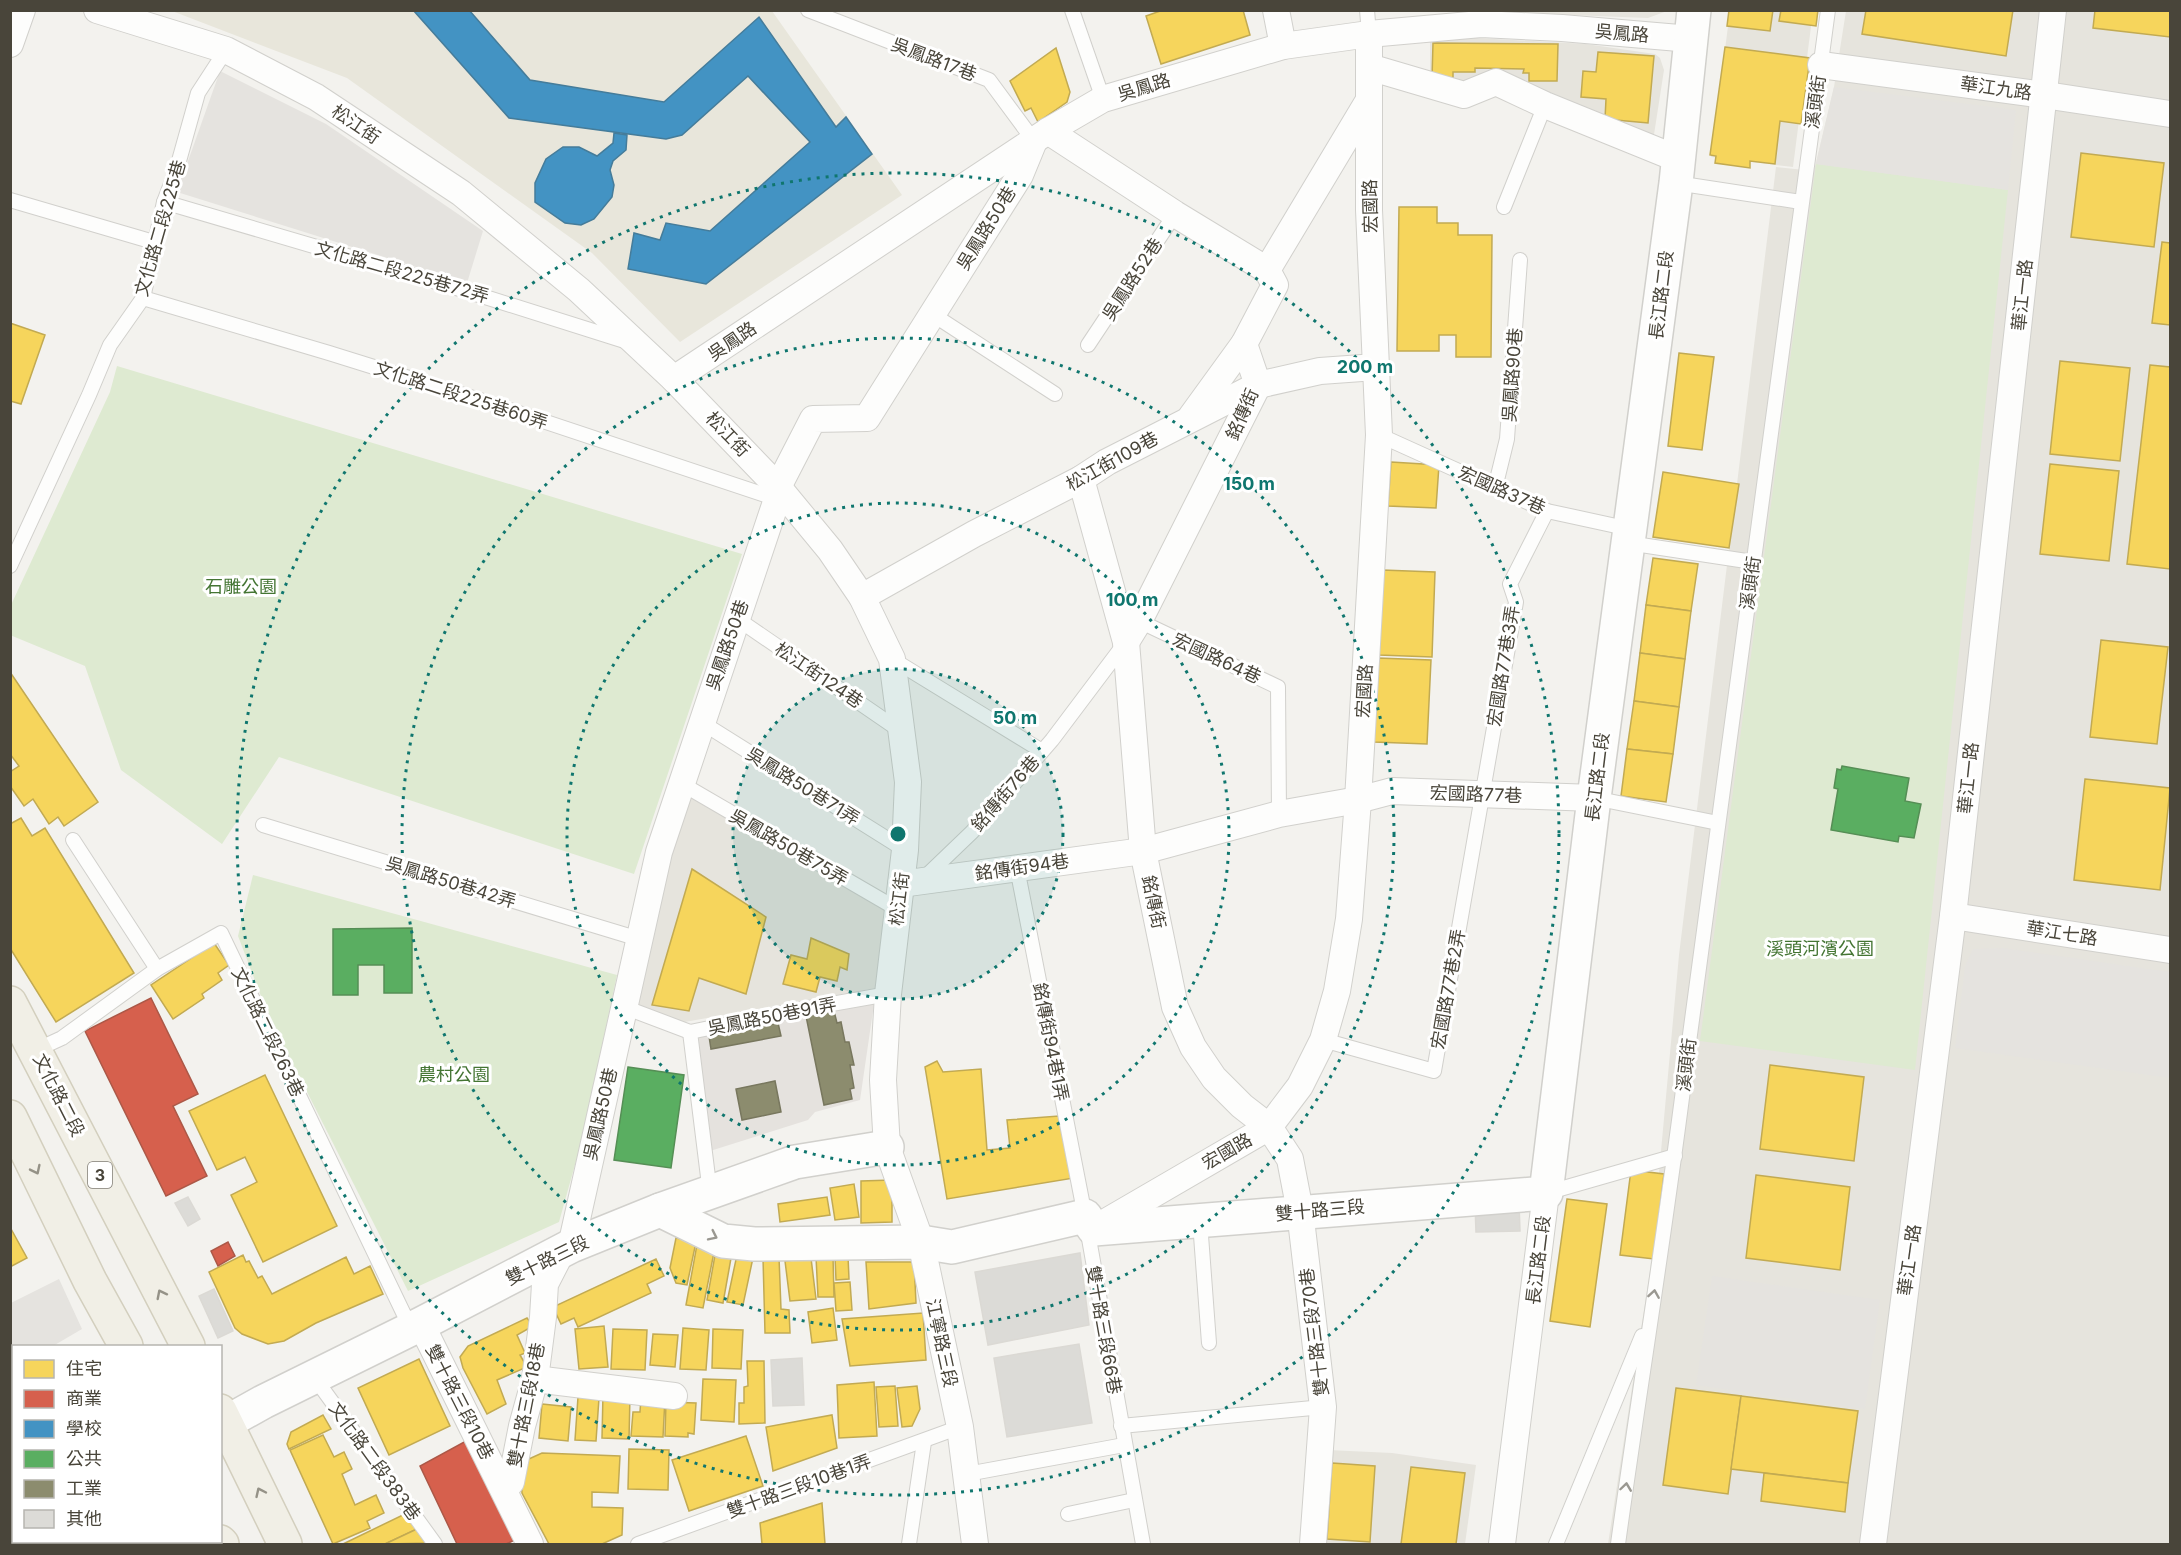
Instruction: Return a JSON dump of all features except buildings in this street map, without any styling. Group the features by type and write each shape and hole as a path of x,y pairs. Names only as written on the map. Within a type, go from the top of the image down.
{"main road":[{"name":"文化路二段","path":"10,1003 187,1345"},
{"path":"10,1117 90,1281 125,1345"},
{"path":"222,1420 285,1545"}],"street":[{"path":"10,44 22,10"},
{"name":"松江街","path":"97,10 226,50 316,97 461,194 579,290 674,379 830,550 862,597 891,659 903,732 908,782 905,850 911,883 897,909 888,994 884,1080 887,1147"},
{"path":"1276,10 1283,46"},
{"name":"華江一路","path":"1873,1545 1953,916 2053,10"},
{"name":"吳鳳路","path":"674,379 1041,136 1103,99 1368,22 1480,17 1562,28 1693,25"},
{"name":"宏國路","path":"1089,1222 1269,1126 1300,1086 1323,1040 1337,991 1349,920 1358,801 1379,435 1369,210 1368,22"},
{"name":"長江路二段","path":"1502,1545 1594,798 1677,171 1693,25"},
{"name":"華江九路","path":"1821,65 2170,114"},
{"path":"1369,67 1464,95 1496,82 1677,171"},
{"path":"1041,136 1267,270 1369,100"},
{"name":"吳鳳路50巷","path":"567,1248 659,852 777,493 813,419 867,418 1020,175 1041,136"},
{"name":"銘傳街","path":"1189,420 1244,344 1275,285 1267,270"},
{"name":"銘傳街","path":"1133,632 1258,385 1244,344"},
{"name":"松江街109巷","path":"862,597 974,534 1082,479 1107,462 1258,385 1320,371 1376,367"},
{"name":"銘傳街","path":"1082,479 1133,632 1143,851 1175,1007 1193,1047 1214,1078 1242,1106 1269,1126"},
{"name":"宏國路77巷","path":"1279,814 1358,801 1392,791 1594,798"},
{"name":"銘傳街94巷","path":"911,883 1143,851 1279,814"},
{"name":"華江七路","path":"1953,916 2170,950"},
{"name":"雙十路三段70巷","path":"1269,1126 1290,1159 1300,1211 1323,1407 1313,1545"},
{"name":"雙十路三段","path":"222,1420 314,1377 567,1248 660,1210 795,1162 887,1147"},
{"name":"江寧路三段","path":"887,1147 921,1242 960,1427 975,1545"},
{"name":"雙十路三段","path":"660,1210 723,1241 754,1244 921,1242 952,1247 1089,1222 1200,1222 1300,1211 1546,1193"},
{"name":"雙十路三段18巷","path":"504,1489 511,1482 522,1426 535,1378 543,1317 544,1284 567,1248"},
{"name":"雙十路三段10巷","path":"416,1326 504,1489 530,1545"},
{"path":"535,1378 674,1396"}],"lane":[{"name":"吳鳳路17巷","path":"808,10 989,80 1041,136"},
{"path":"1072,10 1103,99"},
{"name":"溪頭街","path":"1650,1317 1675,1156 1828,10"},
{"name":"文化路二段225巷","path":"10,566 110,345 142,298 157,243 164,202 177,168 198,93 226,50"},
{"path":"1504,207 1545,105"},
{"path":"1677,171 1801,202"},
{"path":"10,200 157,243"},
{"name":"文化路二段225巷72弄","path":"164,202 463,290 638,345"},
{"name":"吳鳳路52巷","path":"1089,345 1175,214"},
{"name":"吳鳳路90巷","path":"1495,488 1507,439 1520,260"},
{"name":"文化路二段225巷60弄","path":"142,298 329,353 777,493"},
{"path":"932,314 1054,394"},
{"name":"宏國路37巷","path":"1379,435 1547,512 1629,536 1753,562"},
{"name":"宏國路77巷3弄","path":"1482,794 1516,602 1510,585 1547,512"},
{"name":"松江街124巷","path":"736,618 903,732"},
{"name":"銘傳街76巷","path":"911,883 972,832 1042,751 1133,632"},
{"name":"宏國路64巷","path":"1133,632 1278,687 1279,814"},
{"path":"891,659 1042,751"},
{"name":"吳鳳路50巷71弄","path":"701,722 905,850"},
{"name":"吳鳳路50巷75弄","path":"682,784 897,909"},
{"name":"宏國路77巷2弄","path":"1323,1040 1434,1071 1482,794"},
{"path":"1594,798 1718,822"},
{"name":"吳鳳路50巷42弄","path":"263,825 639,939"},
{"path":"73,840 157,969"},
{"name":"銘傳街94巷1弄","path":"1017,868 1089,1222"},
{"name":"文化路二段263巷","path":"36,1050 62,1038 157,969 220,933 416,1326"},
{"name":"吳鳳路50巷91弄","path":"624,1007 690,1032 888,994"},
{"path":"690,1032 710,1192"},
{"path":"1546,1193 1675,1156"},
{"name":"雙十路三段66巷","path":"1089,1222 1124,1444 1143,1545"},
{"path":"1200,1222 1209,1343"},
{"path":"1556,1545 1650,1317"},
{"path":"1618,1545 1650,1317"},
{"name":"文化路二段383巷","path":"314,1377 435,1545"},
{"path":"1121,1426 1323,1407"},
{"name":"雙十路三段10巷1弄","path":"638,1545 960,1427"},
{"path":"909,1545 924,1442"},
{"path":"967,1474 1124,1444"},
{"path":"1068,1515 1134,1500"}],"shaded area":[{"path":"172,11 772,11 902,195 680,342 592,253 347,78"},
{"path":"1490,11 1667,11 1648,18"},
{"path":"1730,11 1813,11 1793,167 1711,157"},
{"path":"1846,11 2170,11 2170,1544 1608,1544 1650,1271 1679,955 1776,167 1814,171 1834,87"},
{"path":"1459,37 1586,44 1655,54 1660,58 1664,70 1653,141 1561,103 1462,89 1430,79 1430,40"},
{"path":"220,71 326,124 483,231 467,283 177,192"},
{"path":"1834,87 2016,110 2008,190 1816,164"},
{"path":"687,796 890,912 881,987 679,1023 633,1004"},
{"path":"2003,948 2170,972 2170,1078 1955,1048 1965,966 1973,949"},
{"path":"874,1004 860,1100 815,1112 808,1120 710,1151 696,1035"},
{"path":"1712,1276 1880,1300 1865,1409 1696,1385"},
{"path":"59,1279 82,1329 55,1345 12,1345 12,1448 10,1445 11,1303"},
{"path":"1328,1450 1392,1453 1476,1465 1465,1544 1323,1544"}],"green space":[{"name":"溪頭河濱公園","path":"1816,164 2008,190 1915,1070 1700,1041"},
{"name":"石雕公園","path":"117,366 742,554 634,874 279,757 222,844 121,770 85,666 10,635 11,605 110,392"},
{"name":"農村公園","path":"253,875 617,975 583,1136 559,1222 408,1291 269,1017 238,936"}]}
